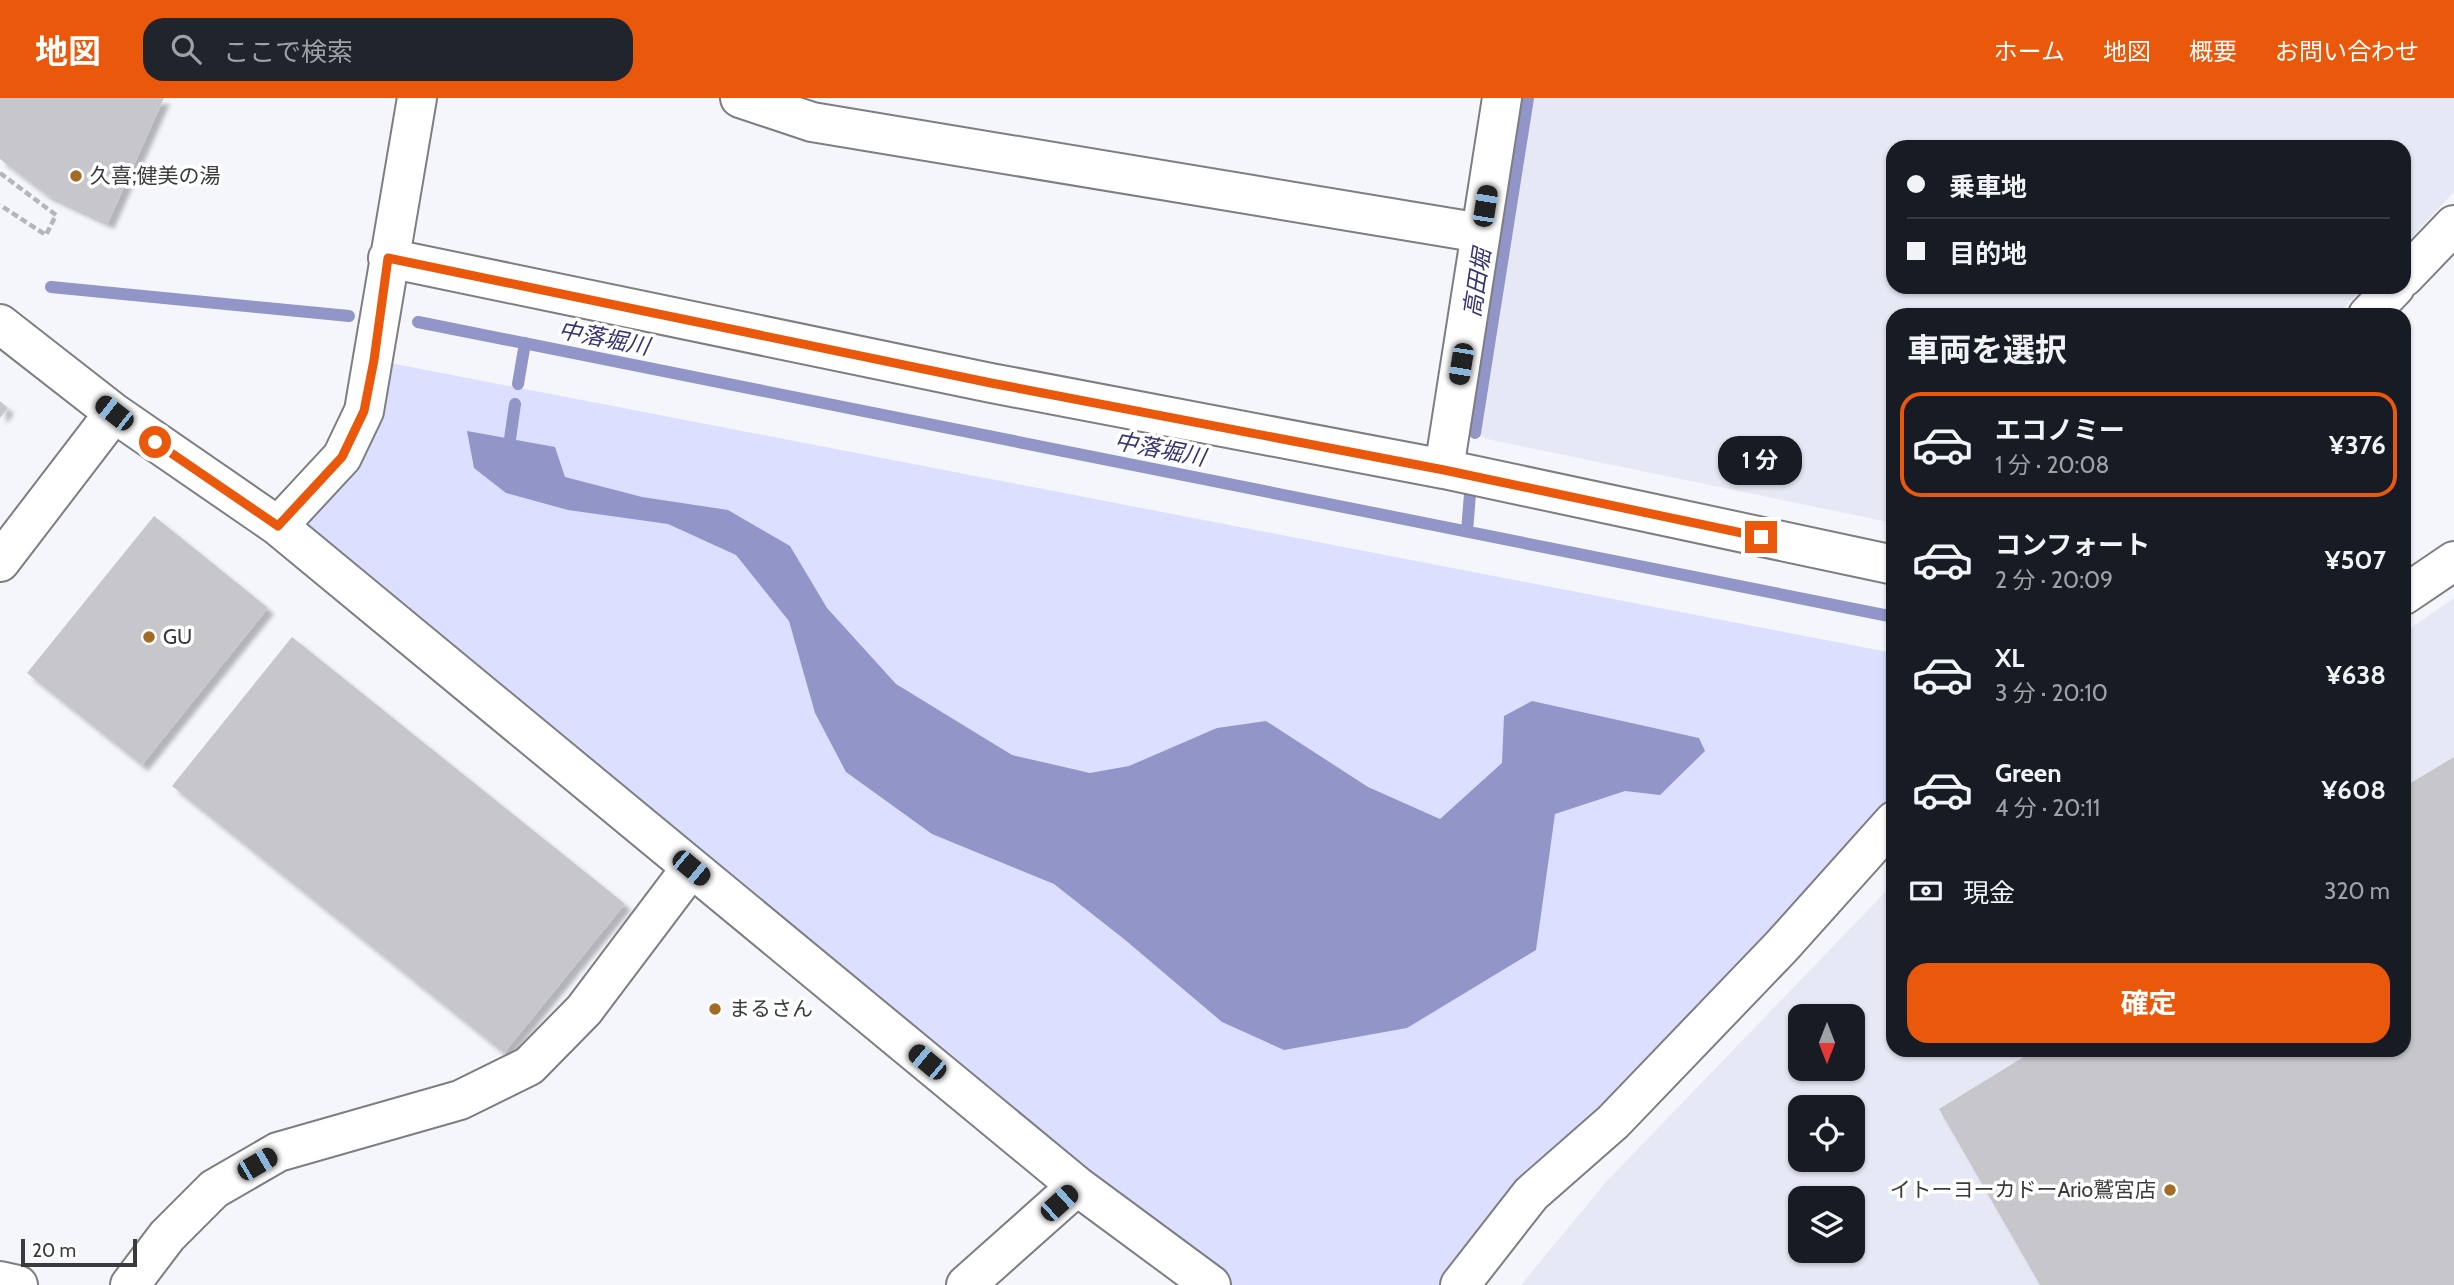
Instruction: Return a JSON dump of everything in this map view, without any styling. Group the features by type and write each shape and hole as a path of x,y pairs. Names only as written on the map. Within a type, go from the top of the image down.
{"street":[{"path":"278,526 342,457 364,411 417,98"},
{"path":"740,98 812,122 1481,233"},
{"path":"1444,470 1502,98"},
{"path":"2411,270 2454,225"},
{"path":"388,258 991,383 1444,470 1886,563"},
{"path":"2375,308 2388,294"},
{"path":"0,324 114,413 278,526 1077,1186 1211,1285"},
{"path":"0,562 114,413"},
{"path":"2411,590 2454,561"},
{"path":"1460,1285 1531,1194 1613,1122 1781,947 1886,830"},
{"path":"130,1285 167,1236 215,1189 278,1152 460,1100 529,1066 584,1010 691,868"},
{"path":"966,1285 1077,1186"},
{"path":"0,1281 18,1285"}],"path":[{"path":"0,173 56,215 46,234 0,205"}],"shaded area":[{"path":"1519,98 2454,98 2454,192 2411,238 2411,140 1886,140 1886,294 2357,294 2344,308 1886,308 1886,522 1487,439 1466,429"},
{"path":"374,360 1886,652 1886,829 1474,1285 1211,1285 278,526 342,457"},
{"path":"2454,598 2454,1285 1521,1285 1605,1183 1886,891 1886,1057 2411,1057 2411,628"}],"water":[{"path":"467,431 555,447 565,477 642,497 728,510 790,546 827,608 896,684 1012,755 1090,773 1129,766 1217,728 1266,721 1368,787 1440,819 1502,763 1504,716 1532,701 1699,738 1705,751 1660,795 1625,791 1555,814 1536,950 1407,1028 1284,1050 1222,1022 1054,884 932,834 846,772 815,713 789,621 736,555 668,524 568,510 506,493 474,468"}],"building":[{"name":"久喜;健美の湯","path":"0,98 164,98 108,223 46,194 0,159"},
{"path":"0,401 8,408 0,418"},
{"path":"154,516 268,608 142,765 27,673"},
{"path":"292,637 625,904 504,1053 172,786"},
{"path":"2454,757 2454,1285 2040,1285 1939,1109 2024,1057 2411,1057 2411,783"}],"waterway":[{"name":"高田堀","path":"1475,433 1528,98"},
{"name":"中落堀川","path":"51,287 349,316"},
{"name":"中落堀川","path":"418,322 1886,615"},
{"path":"518,384 525,343"},
{"path":"510,439 515,404"},
{"name":"高田堀","path":"1467,531 1470,494"}],"place":[{"name":"久喜;健美の湯","path":"76,176"},
{"name":"GU","path":"149,637"},
{"name":"まるさん","path":"715,1009"},
{"name":"イトーヨーカドーArio鷲宮店","path":"2170,1190"}],"route":[{"path":"155,442 278,526 342,457 364,411 388,258 991,383 1444,470 1761,537"}]}
